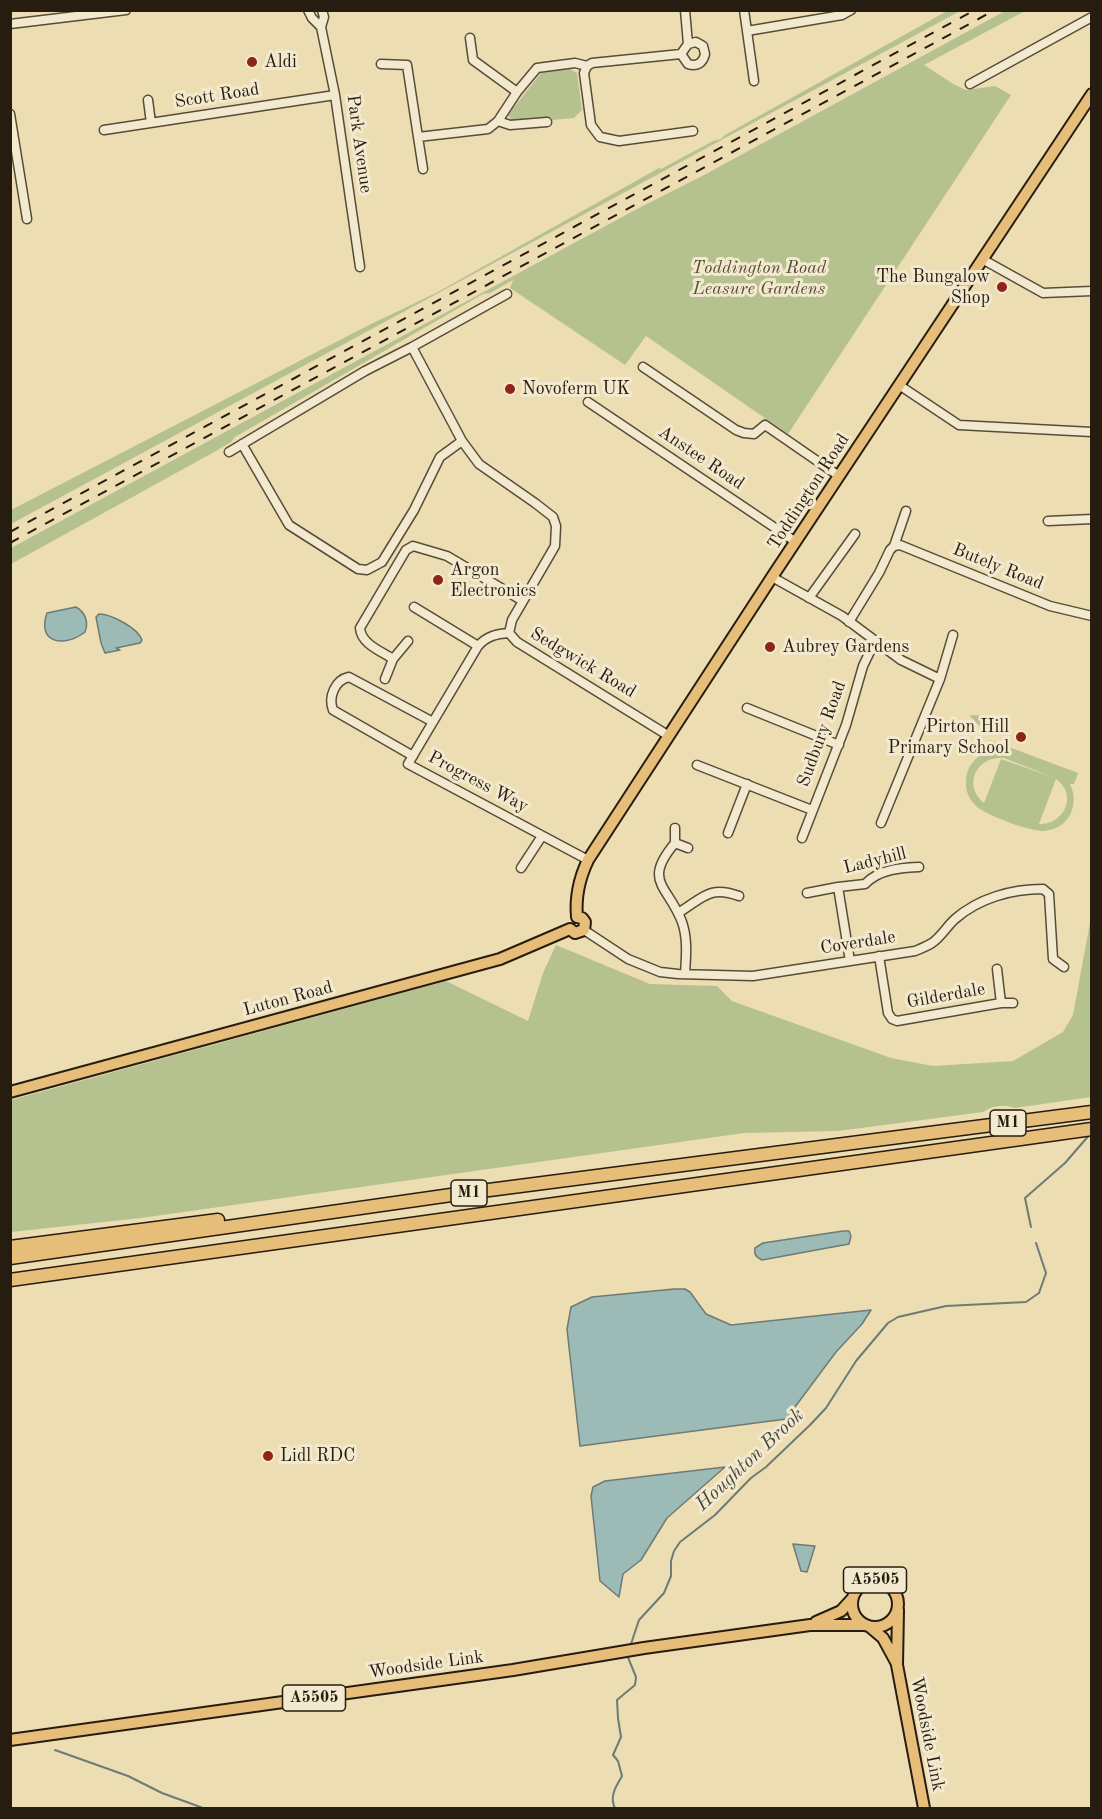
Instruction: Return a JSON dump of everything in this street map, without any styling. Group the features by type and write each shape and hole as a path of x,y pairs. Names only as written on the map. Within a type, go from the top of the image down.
{"highway":[{"name":"M1","path":"10,1258 458,1194 1090,1112"},
{"name":"M1","path":"10,1280 1092,1129"},
{"path":"10,1247 359,1202 458,1194"},
{"path":"10,1288 136,1263"}],"main road":[{"name":"Toddington Road","path":"577,917 578,887 588,860 772,577 1092,94"},
{"path":"577,917 582,918 585,922 584,930 575,933 570,929 570,921 577,917"},
{"name":"Luton Road","path":"10,1092 500,959 570,929"},
{"name":"A5505","path":"875,1580 882,1581 894,1589 899,1603 898,1610 887,1624 876,1627 868,1626 860,1622 853,1611 852,1599 862,1584 875,1580"},
{"name":"Woodside Link","path":"810,1625 838,1614 852,1599"},
{"name":"Woodside Link","path":"898,1610 897,1665 924,1809"},
{"name":"Woodside Link","path":"10,1740 513,1670 644,1648 810,1625 868,1626 883,1638 897,1665"}],"street":[{"path":"10,24 126,10"},
{"name":"Park Avenue","path":"308,10 321,27"},
{"name":"Park Avenue","path":"322,10 324,17 321,27 335,94 360,267"},
{"path":"685,10 688,44 681,54 592,63 587,66 584,74 591,125 600,137 619,141 693,131"},
{"path":"744,10 754,81"},
{"path":"747,32 842,15 851,10"},
{"path":"970,84 1092,16"},
{"path":"470,38 473,60 517,92"},
{"path":"681,54 688,64 696,65 702,62 705,54 703,46 696,42 688,44"},
{"path":"418,137 488,129 498,120 537,68 575,63 587,66"},
{"path":"381,64 407,65 423,169"},
{"name":"Scott Road","path":"104,130 335,94"},
{"path":"148,100 151,123"},
{"path":"10,114 27,219"},
{"path":"498,120 510,125 547,122"},
{"path":"982,259 1043,293 1092,291"},
{"path":"229,452 346,381 507,294"},
{"name":"Sedgwick Road","path":"412,347 462,441 479,464 553,517 556,526 555,546 509,626 512,639 669,736"},
{"path":"643,367 744,433 754,434 765,425 839,476"},
{"path":"899,385 959,425 1092,432"},
{"name":"Anstee Road","path":"588,402 796,542"},
{"path":"242,444 289,525 358,569 367,570 376,567 389,553 442,454 462,441"},
{"path":"849,622 894,546 906,510"},
{"path":"1048,521 1092,519"},
{"path":"809,598 855,534"},
{"name":"Butely Road","path":"894,546 900,545 1050,606 1092,616"},
{"path":"393,659 369,644 361,635 360,628 402,555 409,547 419,546 447,556 523,601"},
{"path":"772,577 849,622 901,660 940,679"},
{"path":"414,607 478,646 485,638 509,633"},
{"path":"882,824 940,679 953,635"},
{"path":"385,679 393,659 408,641"},
{"name":"Sudbury Road","path":"802,838 839,745 874,641"},
{"name":"Progress Way","path":"478,646 408,764 588,860"},
{"path":"413,756 333,710 330,701 334,689 341,679 349,677 433,722"},
{"path":"747,708 839,745"},
{"path":"697,765 812,810"},
{"path":"728,833 747,784"},
{"path":"675,828 675,843 665,855 658,872 664,891 678,913 686,933 685,974"},
{"path":"521,868 542,836"},
{"path":"675,843 688,848"},
{"name":"Ladyhill","path":"807,893 865,884 870,879 894,869 920,867"},
{"name":"Ladyhill","path":"838,887 850,961"},
{"name":"Coverdale","path":"584,930 628,959 660,972 753,976 915,951 933,942 955,919 981,901 1030,889 1043,889 1049,894 1053,959 1064,967"},
{"path":"678,913 714,891 724,890 739,896"},
{"name":"Gilderdale","path":"879,956 888,1013 892,1019 897,1021 1000,1003 997,969"},
{"path":"1000,1003 1013,1003"}],"green space":[{"path":"947,11 960,11 11,524 11,510 367,326 436,293 659,168 721,139"},
{"name":"Toddington Road Leasure Gardens","path":"1005,11 1025,11 924,65 966,90 995,86 1011,95 788,434 646,336 625,365 510,288 513,280 490,293 483,294 235,437 216,451 11,564 11,548"},
{"path":"570,69 577,73 582,110 574,118 552,120 551,117 512,121 508,115 541,73"},
{"path":"970,715 996,716 988,734"},
{"path":"990,740 1078,773 1074,784 1070,784 1074,800 1073,808 1066,821 1053,829 1038,831 998,818 976,806 967,791 967,774 975,759 986,753","holes":["1004,758 1055,778 1001,759 984,803 974,790 974,775 983,764","1056,779 1063,785 1066,792 1066,808 1056,820 1039,824"]},
{"path":"1091,917 1091,1097 1015,1108 998,1106 983,1112 838,1131 744,1133 141,1218 11,1232 11,1100 446,981 528,1021 543,973 556,945 650,984 717,986 732,1001 891,1058 933,1066 1013,1061 1063,1032 1073,1015"}],"water":[{"path":"76,607 85,618 87,625 85,632 70,640 55,640 49,637 45,624 47,613"},
{"path":"99,614 124,622 142,640 140,643 105,653 96,617"},
{"path":"849,1231 851,1236 849,1244 762,1260 755,1254 755,1248 763,1243"},
{"path":"685,1289 690,1292 706,1314 731,1325 871,1310 786,1419 580,1446 567,1329 571,1307 592,1297"},
{"path":"725,1467 667,1518 641,1560 623,1574 619,1597 600,1581 591,1496 593,1487 605,1481"},
{"path":"793,1544 815,1546 807,1572 801,1571"}],"waterway":[{"name":"Houghton Brook","path":"1031,1227 1025,1198 1065,1163 1091,1133"},
{"name":"Houghton Brook","path":"630,1647 639,1620 664,1593 671,1576 674,1551 680,1542 715,1515 751,1478 766,1467 810,1425 826,1408 856,1361 888,1323 898,1317 946,1306 1026,1302 1039,1293 1046,1273 1036,1243"},
{"name":"Houghton Brook","path":"615,1808 613,1796 622,1776 618,1761 613,1755 621,1737 617,1700 635,1685 636,1677 627,1655"},
{"path":"55,1750 128,1776 162,1793 203,1808"}],"railway":[{"path":"10,532 975,10"},
{"path":"10,543 995,10"}],"place":[{"name":"Aldi","path":"252,62"},
{"name":"The Bungalow Shop","path":"1002,287"},
{"name":"Novoferm UK","path":"510,389"},
{"name":"Argon Electronics","path":"438,580"},
{"name":"Aubrey Gardens","path":"770,647"},
{"name":"Pirton Hill Primary School","path":"1021,737"},
{"name":"Lidl RDC","path":"268,1456"}]}
